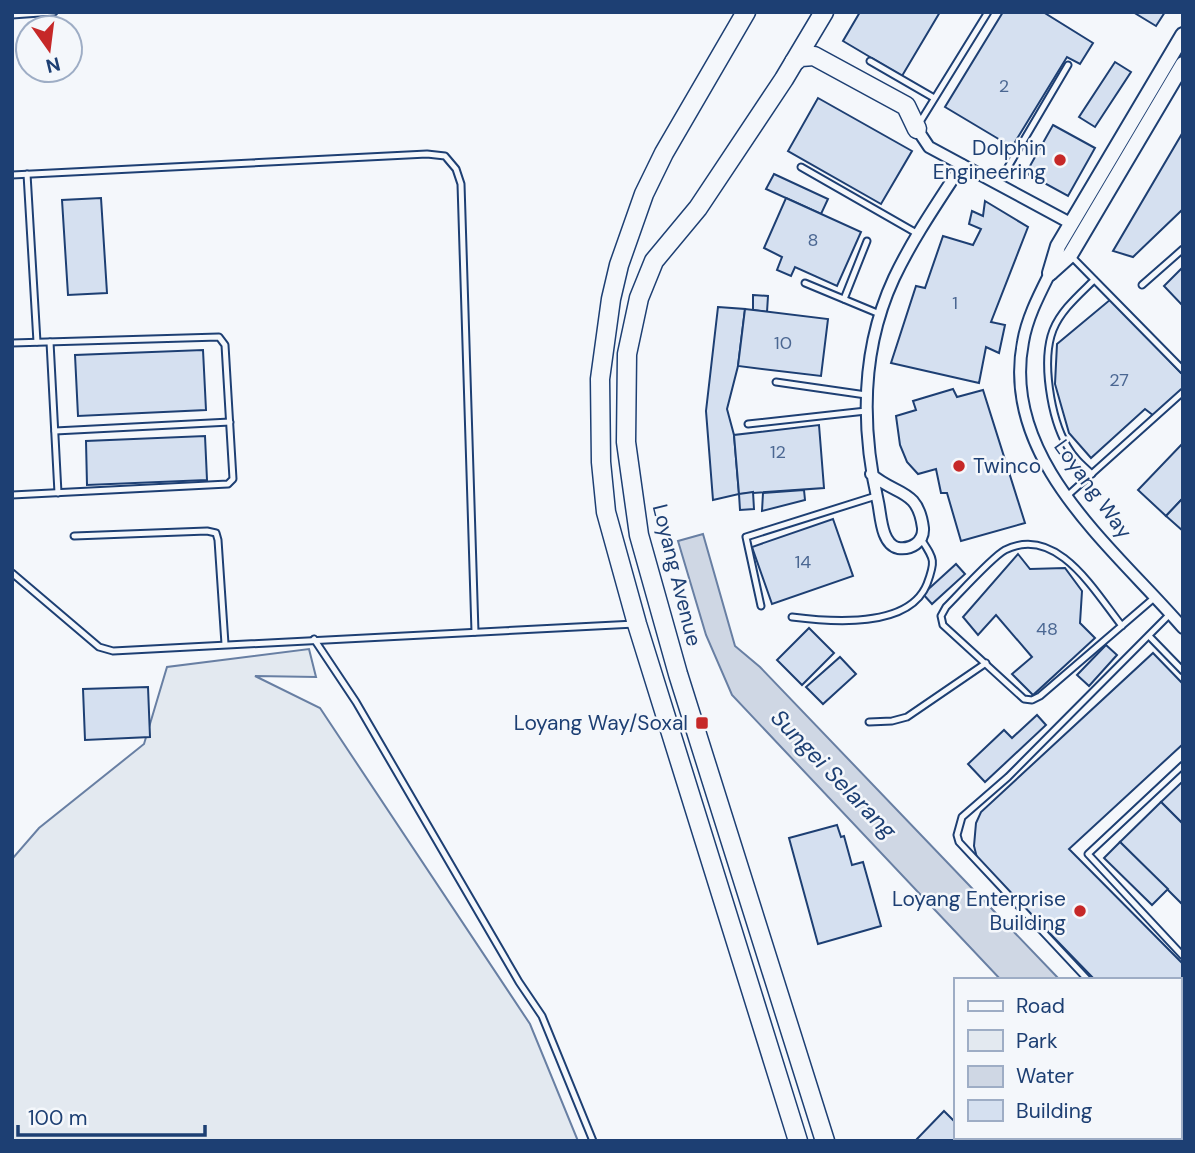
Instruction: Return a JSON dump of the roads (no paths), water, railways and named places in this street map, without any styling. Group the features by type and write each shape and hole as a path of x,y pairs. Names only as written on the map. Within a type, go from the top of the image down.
{"main road":[{"path":"746,12 664,153 644,194 619,265 611,299 600,379 601,461 606,512 637,624 799,1141"},
{"name":"Loyang Avenue","path":"824,12 698,208 654,261 639,298 627,354 626,442 639,536 678,674 825,1141"},
{"path":"793,62 801,57 814,56 906,106 917,129"}],"street":[{"name":"Loyang Way","path":"1183,35 1058,246 1023,342 1019,376 1022,402 1038,452 1067,496 1115,555 1183,628"},
{"name":"Loyang Way","path":"1050,273 1072,251 1183,64"},
{"path":"917,129 929,147 1072,224 1075,231 1072,251"},
{"path":"872,474 882,484 913,499 923,527 921,538 914,545 907,548 891,545 884,533 876,496 872,474 867,443 866,377 893,281 918,234 962,165"},
{"path":"1072,224 1090,218"}],"lane":[{"path":"12,15 54,12"},
{"path":"917,129 988,12"},
{"path":"870,61 934,98"},
{"path":"999,184 1068,65"},
{"path":"12,175 427,154 445,156 456,169 461,184 475,632"},
{"path":"802,167 918,234"},
{"path":"27,174 37,342"},
{"path":"844,299 867,242"},
{"path":"1142,285 1183,249"},
{"path":"1072,251 1094,280 1183,370"},
{"path":"1092,474 1075,459 1065,444 1049,391 1048,370 1052,331 1061,315 1094,280"},
{"path":"805,283 882,315"},
{"path":"12,343 219,337 225,345 233,479 230,484 12,495"},
{"path":"50,342 58,493"},
{"path":"776,382 866,395"},
{"path":"1067,496 1183,392"},
{"path":"748,424 866,411"},
{"path":"55,431 230,422"},
{"path":"761,606 746,537 876,496"},
{"path":"74,536 207,531 216,533 225,645"},
{"path":"792,617 821,621 879,618 895,614 923,594 932,571 933,557 921,538"},
{"path":"1122,626 1071,563 1040,545 1027,543 1003,551 946,607 941,616 943,625 1024,699 1032,700 1040,696 1122,626 1155,597"},
{"path":"12,573 99,647 113,651 637,624"},
{"path":"1085,978 959,842 957,835 962,817 1009,778 1170,614"},
{"path":"1149,636 1183,671"},
{"path":"314,639 356,702 519,982 542,1016 593,1141"},
{"path":"869,722 907,717 986,663"},
{"path":"1183,765 1088,854 1183,956"}],"water":[{"name":"Sungei Selarang","path":"703,534 735,646 760,667 1058,978 999,978 732,695 706,635 678,541"},
{"path":"1181,1106 1183,1107 1183,1141 1152,1139 1181,1139"}],"place":[{"name":"Dolphin Engineering","path":"1060,160"},
{"name":"Twinco","path":"959,466"},
{"name":"Loyang Way/Soxal","path":"702,723"},
{"name":"Loyang Enterprise Building","path":"1080,911"}]}
